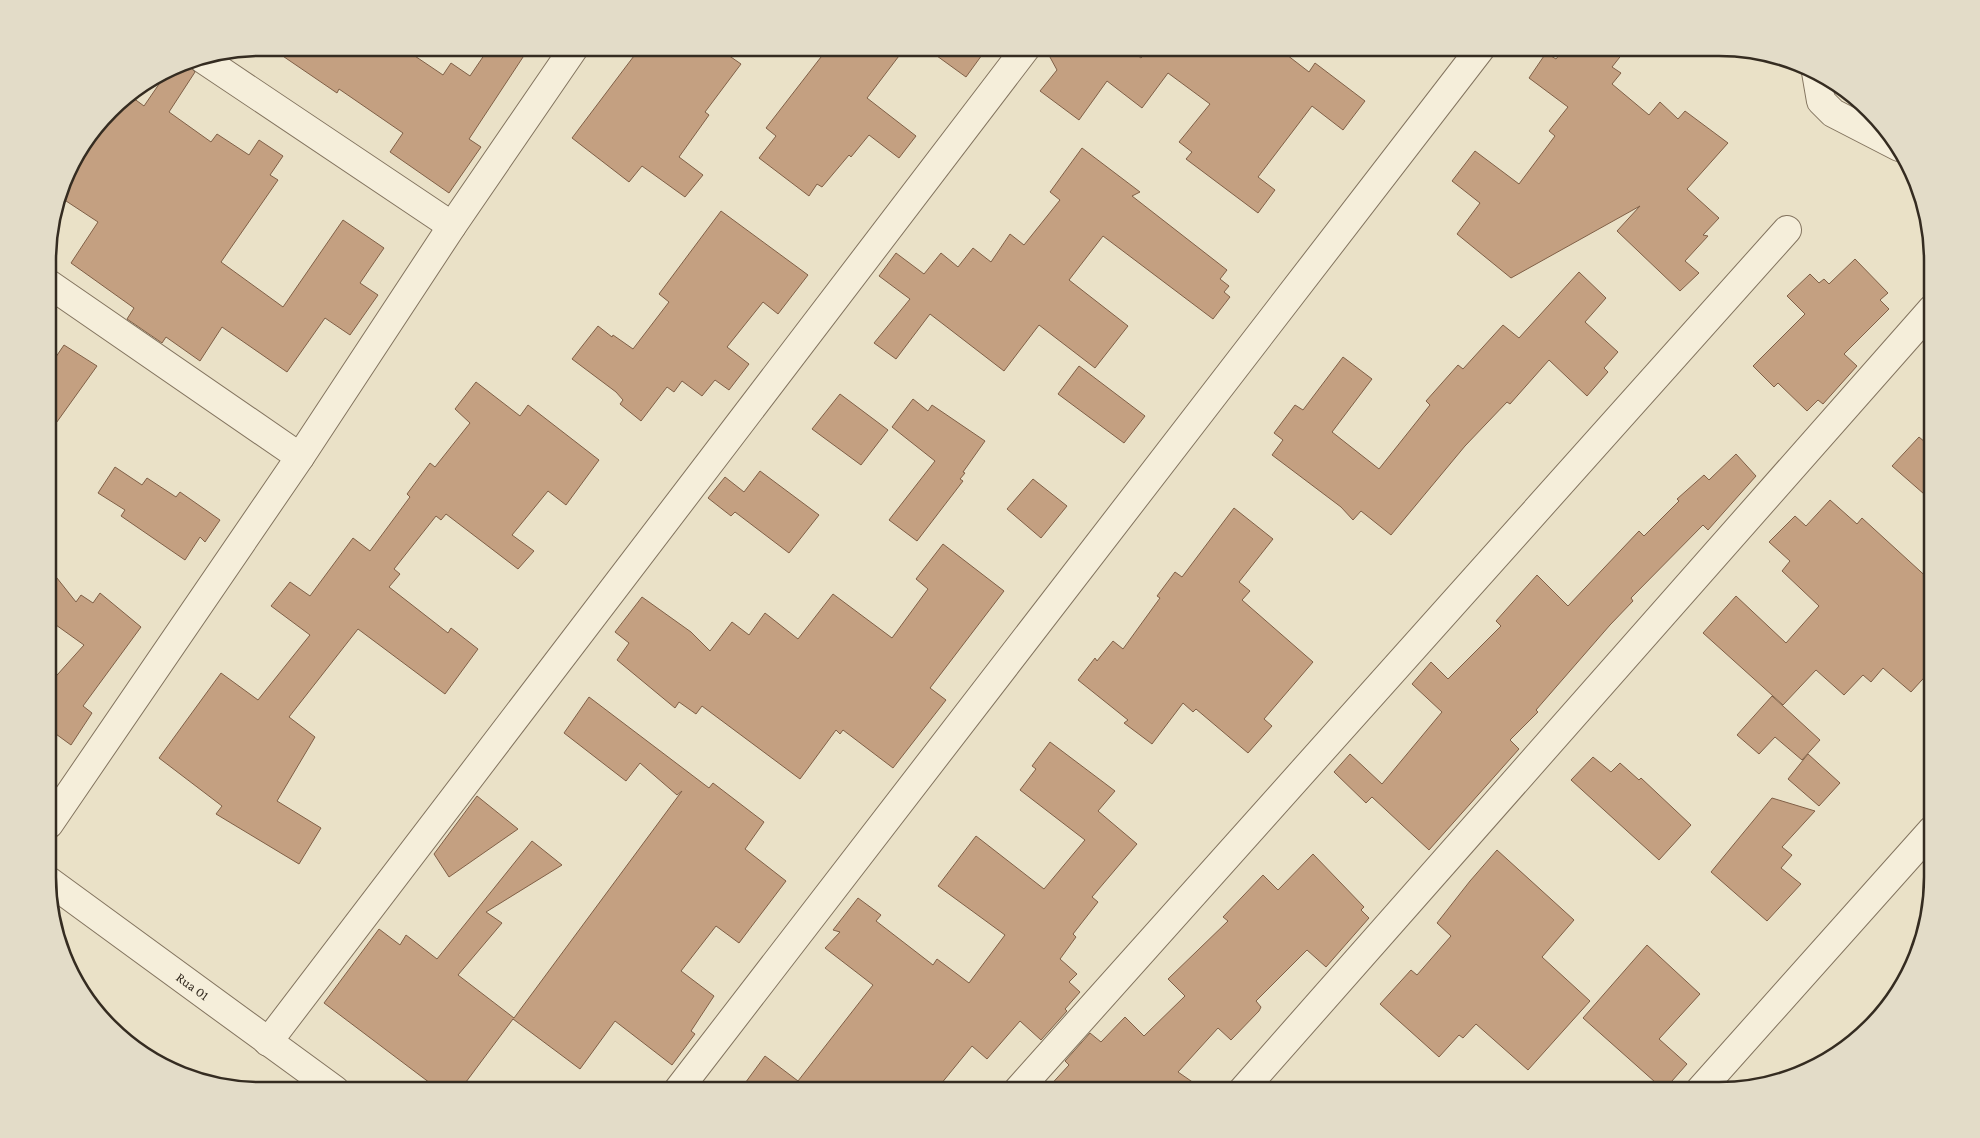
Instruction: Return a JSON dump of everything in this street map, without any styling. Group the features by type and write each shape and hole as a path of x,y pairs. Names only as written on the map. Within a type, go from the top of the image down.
{"street":[{"path":"56,814 300,457 452,226 569,56"},
{"path":"268,1042 1020,56"},
{"path":"684,1082 1475,56"},
{"path":"209,63 452,226"},
{"path":"1818,82 1821,101 1834,113 1883,139"},
{"path":"1025,1082 1787,230"},
{"path":"56,289 300,457"},
{"path":"1250,1082 1924,318"},
{"path":"1707,1082 1924,839"},
{"name":"Rua 01","path":"57,887 325,1082"}],"building":[{"path":"283,56 415,56 443,75 451,63 470,76 484,56 524,56 469,139 481,147 449,193 390,152 403,133 339,89 337,93"},
{"path":"634,56 730,56 741,64 705,112 709,115 679,157 703,175 685,197 642,166 629,182 572,138"},
{"path":"822,56 899,56 867,98 916,136 899,158 869,135 822,187 817,184 809,196 759,158 776,136 766,128"},
{"path":"937,56 981,56 966,77"},
{"path":"1049,56 1138,56 1141,58 1143,56 1288,56 1309,72 1315,63 1365,101 1343,130 1312,106 1258,177 1275,190 1258,213 1186,159 1192,152 1179,142 1210,104 1168,73 1142,108 1107,81 1079,120 1040,91 1057,70"},
{"path":"1544,56 1551,56 1556,59 1558,56 1621,56 1612,67 1621,73 1612,84 1649,115 1660,102 1678,119 1685,111 1728,143 1687,189 1719,218 1703,235 1708,236 1685,261 1699,273 1680,291 1617,231 1640,206 1511,278 1457,234 1480,203 1452,181 1475,151 1519,184 1555,136 1549,131 1568,107 1529,78"},
{"path":"191,68 195,72 169,112 211,142 217,134 249,155 259,140 283,156 270,175 278,180 221,262 283,307 343,220 384,248 360,283 378,295 350,335 325,318 287,372 222,327 200,361 166,337 162,343 127,319 134,308 71,263 98,222 65,200 77,171 91,147 116,116 135,100 144,106 159,84"},
{"path":"1082,148 1140,192 1132,196 1227,270 1220,279 1229,286 1224,292 1230,297 1213,319 1103,236 1069,280 1128,326 1095,368 1039,325 1004,371 930,314 896,359 874,343 910,299 879,276 896,253 924,274 941,253 958,267 973,248 991,262 1010,234 1024,245 1060,200 1050,192"},
{"path":"721,211 808,275 778,314 763,302 727,347 749,364 729,390 715,380 702,396 682,381 674,392 667,387 641,421 620,404 623,400 616,392 572,359 598,326 612,337 613,335 633,349 669,302 659,294"},
{"path":"1855,259 1888,293 1880,300 1889,309 1844,354 1857,366 1823,404 1818,400 1807,411 1778,383 1774,387 1753,366 1805,314 1787,296 1810,274 1819,283 1824,279 1829,284"},
{"path":"1579,272 1606,298 1585,322 1618,352 1604,368 1608,372 1587,396 1549,360 1510,404 1507,402 1465,446 1391,535 1361,511 1353,520 1341,507 1272,455 1283,440 1274,433 1295,405 1303,410 1343,357 1372,379 1332,432 1379,469 1430,405 1426,401 1458,365 1463,369 1503,325 1519,338"},
{"path":"64,345 97,366 56,423 56,357"},
{"path":"1079,366 1145,416 1124,443 1058,394"},
{"path":"476,382 520,416 528,405 599,460 566,505 548,491 512,535 534,551 518,569 446,514 441,520 436,516 394,569 400,574 389,587 448,633 451,628 478,649 445,694 358,629 289,717 315,737 277,801 321,828 299,864 216,814 222,806 159,758 221,673 258,700 310,635 271,606 290,582 310,596 353,538 370,551 410,497 407,494 430,463 435,467 470,423 455,409"},
{"path":"840,394 888,430 861,465 812,429"},
{"path":"913,399 928,411 932,405 985,441 963,472 965,473 960,479 963,481 917,541 889,520 935,461 892,427"},
{"path":"1919,437 1924,441 1924,494 1892,466"},
{"path":"1736,454 1756,476 1708,530 1703,525 1631,598 1633,601 1536,710 1538,712 1510,740 1519,749 1429,850 1372,797 1366,803 1334,772 1350,754 1382,784 1442,712 1412,684 1431,662 1448,679 1501,626 1496,621 1537,575 1568,606 1639,531 1644,536 1679,501 1677,499 1704,475 1709,480"},
{"path":"115,467 142,485 147,478 176,497 180,492 220,520 205,542 200,537 185,560 121,516 125,510 98,493"},
{"path":"760,471 819,515 789,553 735,512 731,516 708,498 725,477 744,492"},
{"path":"1033,479 1067,506 1041,538 1007,509"},
{"path":"1830,500 1857,524 1862,518 1924,575 1924,678 1911,692 1883,668 1871,682 1863,675 1844,695 1816,670 1783,705 1703,633 1736,596 1786,643 1819,606 1782,571 1790,561 1769,542 1795,516 1806,526"},
{"path":"1234,508 1273,539 1239,582 1250,591 1242,600 1313,662 1264,719 1272,726 1248,753 1196,709 1193,712 1183,703 1152,744 1124,723 1128,720 1078,680 1095,658 1097,661 1113,641 1123,649 1160,598 1157,596 1175,572 1182,577"},
{"path":"943,544 1004,591 930,688 946,700 893,768 843,730 840,734 836,730 800,779 702,706 696,714 679,702 675,708 617,660 629,643 615,632 642,597 691,632 710,651 732,622 749,635 765,613 798,639 833,594 892,638 928,589 916,579"},
{"path":"56,577 76,602 81,595 93,603 100,593 141,627 83,706 92,713 71,745 56,734 56,676 84,645 56,625"},
{"path":"1772,696 1820,740 1802,760 1775,737 1759,754 1737,735"},
{"path":"589,697 709,788 713,783 764,822 745,849 786,881 739,943 716,926 681,971 714,996 691,1031 695,1034 672,1065 615,1021 580,1069 513,1019 466,1082 429,1082 324,1003 379,929 400,945 406,935 437,959 532,841 562,865 486,912 502,923 458,975 514,1018 682,791 677,795 640,763 626,781 564,733"},
{"path":"1050,742 1115,791 1098,811 1137,844 1092,897 1098,902 1073,934 1076,937 1060,959 1077,974 1069,982 1080,992 1065,1009 1067,1011 1041,1040 1020,1021 987,1059 972,1046 943,1082 746,1082 765,1056 798,1081 873,985 825,948 840,932 833,930 858,898 881,915 876,921 933,965 937,959 969,983 1005,935 938,886 976,836 1044,889 1085,840 1020,790 1036,769 1032,766"},
{"path":"1808,754 1840,783 1819,806 1788,779"},
{"path":"1593,757 1611,772 1620,763 1639,780 1641,778 1691,825 1659,860 1571,780"},
{"path":"477,796 518,829 449,877 434,854"},
{"path":"1772,798 1815,811 1782,847 1792,855 1781,868 1801,884 1767,921 1711,872"},
{"path":"1497,850 1574,920 1542,957 1590,1001 1528,1070 1476,1024 1463,1038 1459,1035 1439,1057 1380,1004 1411,970 1417,975 1451,936 1437,923"},
{"path":"1313,854 1364,907 1361,910 1369,918 1326,967 1307,950 1256,1001 1261,1007 1259,1011 1231,1040 1218,1028 1178,1072 1192,1082 1053,1082 1069,1065 1065,1061 1090,1033 1101,1042 1125,1017 1144,1036 1185,996 1168,979 1228,921 1223,917 1263,875 1278,890"},
{"path":"1647,945 1700,994 1659,1039 1687,1064 1671,1082 1655,1082 1583,1018"}]}
